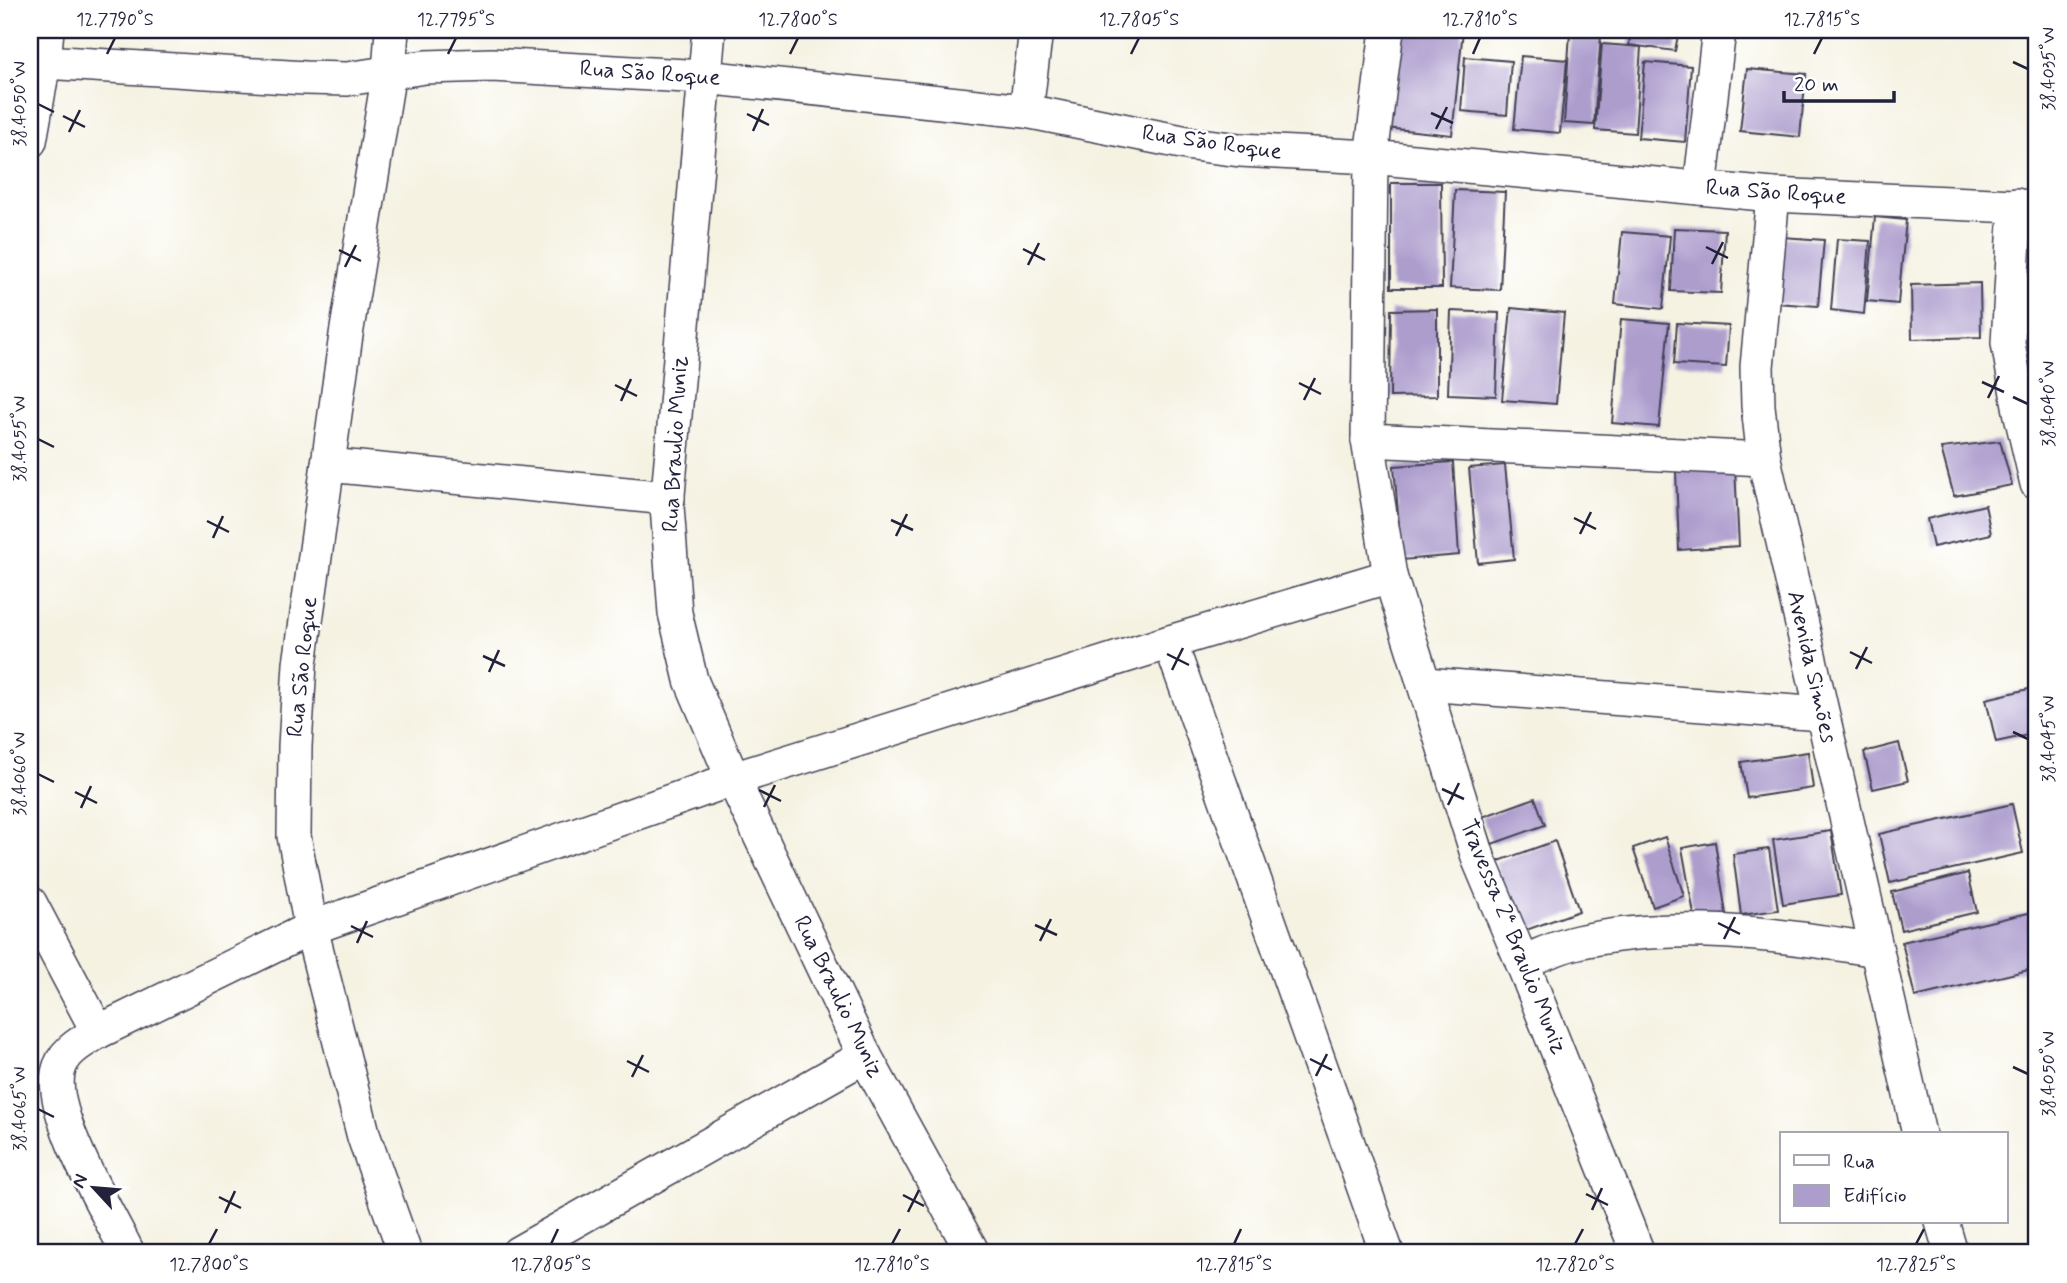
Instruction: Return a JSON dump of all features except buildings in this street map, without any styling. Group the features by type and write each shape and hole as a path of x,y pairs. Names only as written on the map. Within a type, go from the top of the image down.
{"street":[{"name":"Rua São Roque","path":"393,30 389,72 300,664 295,746 294,836 311,928 364,1137 405,1253"},
{"name":"Rua Braulio Muniz","path":"709,30 668,498 675,613 691,680 733,779 865,1056 973,1253"},
{"path":"1026,111 1036,30"},
{"name":"Travessa 2ª Braulio Muniz","path":"1387,30 1371,157 1368,440 1390,576 1479,860 1638,1253"},
{"path":"1700,188 1719,30"},
{"name":"Rua São Roque","path":"45,46 305,78 346,79 425,67 492,65 704,76 1026,111 1192,144 1240,150 1371,157 1773,195 2027,206"},
{"path":"30,142 45,46"},
{"name":"Avenida Simões","path":"1773,195 1757,367 1764,459 1919,1132"},
{"path":"2027,206 2008,343 2037,484"},
{"path":"1368,440 1764,459"},
{"path":"328,466 668,498"},
{"path":"128,1253 74,1144 59,1098 58,1074 63,1060 74,1046 98,1032 311,928 733,779 1390,576"},
{"path":"1170,642 1387,1253"},
{"path":"1424,684 1822,713"},
{"path":"30,903 98,1032"},
{"path":"1522,962 1576,942 1667,931 1771,936 1876,950"},
{"path":"518,1253 865,1056"},
{"path":"1943,1224 1951,1253"}]}
